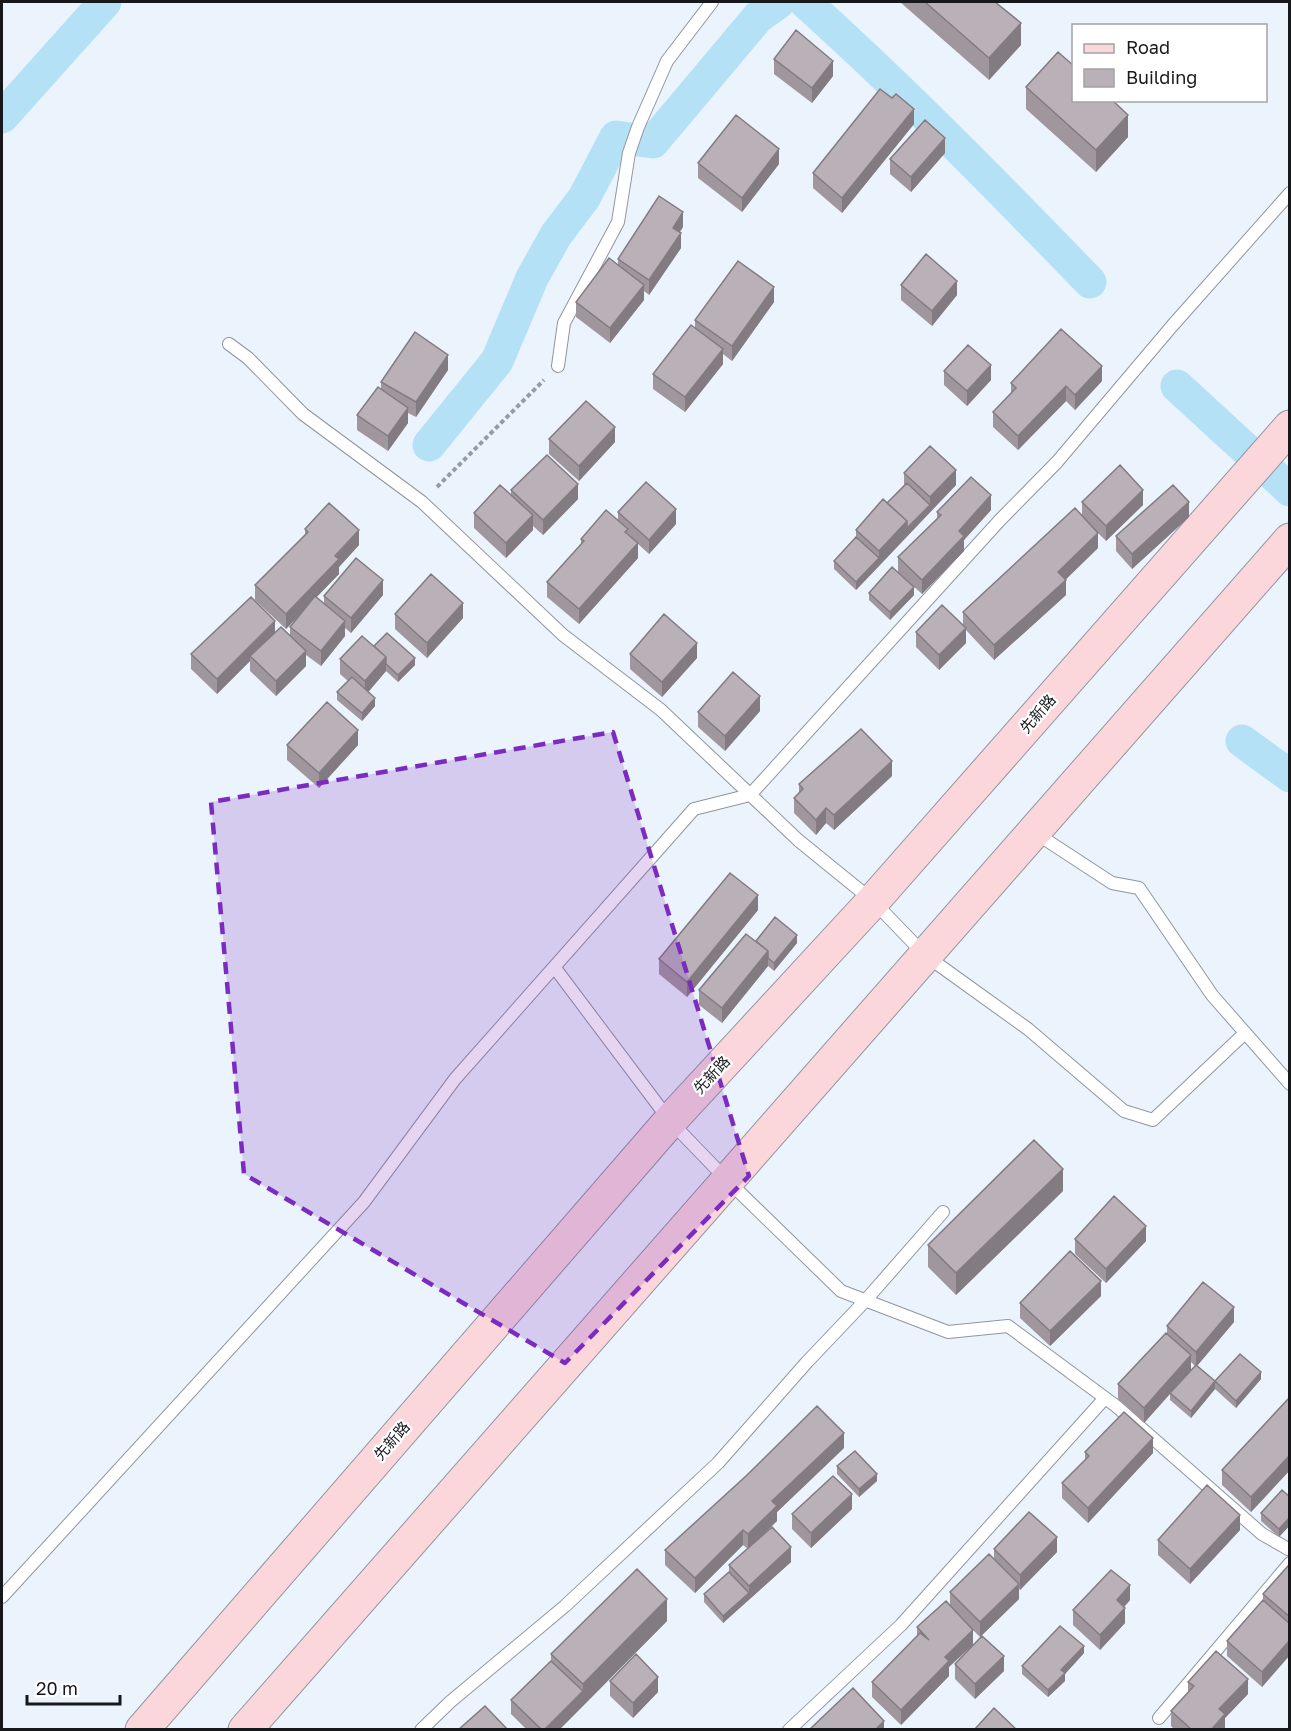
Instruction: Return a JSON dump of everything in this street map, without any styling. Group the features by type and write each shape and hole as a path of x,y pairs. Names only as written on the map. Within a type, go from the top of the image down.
{"main road":[{"name":"先新路","path":"142,1730 670,1121 873,902 1289,427"},
{"path":"245,1730 1282,548"}],"lane":[{"path":"558,366 564,323 618,222 629,153 638,127 667,61 712,2"},
{"path":"2,1597 364,1202 455,1079 694,810 750,795 1000,520 1057,462 1172,326 1290,193"},
{"path":"229,344 248,358 303,414 422,502 563,635 661,710 798,840 873,902 925,955 1028,1029 1124,1111 1153,1120 1245,1033"},
{"path":"1034,831 1112,883 1139,888 1212,996 1290,1084"},
{"path":"555,968 670,1121 841,1291 948,1332 1008,1326 1105,1398 1262,1534 1290,1550"},
{"path":"421,1730 450,1702 565,1606 718,1463 943,1212"},
{"path":"789,1730 901,1625 1105,1398"},
{"path":"1159,1718 1290,1563"}],"path":[{"path":"422,502 558,366"}],"highlighted area":[{"path":"613,732 749,1176 565,1363 244,1174 211,802"}],"building":[{"path":"925,2 995,2 1021,23 989,58"},
{"path":"796,30 833,61 812,88 774,59"},
{"path":"1058,52 1072,64 1072,102 1114,102 1128,115 1096,150 1026,87"},
{"path":"880,89 892,98 896,94 914,109 842,198 813,173"},
{"path":"736,115 779,149 742,198 698,163"},
{"path":"925,120 945,138 911,177 890,159"},
{"path":"659,196 683,212 673,228 681,233 649,280 618,259"},
{"path":"926,254 957,281 932,311 901,285"},
{"path":"609,258 644,285 610,328 576,302"},
{"path":"738,261 774,287 732,346 695,320"},
{"path":"691,325 723,349 685,397 653,374"},
{"path":"1061,329 1102,366 1075,395 1066,386 1018,436 993,412 1016,388 1011,383"},
{"path":"415,332 448,355 416,402 381,382"},
{"path":"968,345 991,365 967,391 944,371"},
{"path":"378,387 408,408 388,436 357,415"},
{"path":"586,401 615,427 579,466 549,439"},
{"path":"930,446 956,470 930,497 904,473"},
{"path":"547,455 578,484 543,520 511,490"},
{"path":"1120,465 1143,490 1106,526 1082,502"},
{"path":"971,477 991,495 959,531 964,536 922,580 898,557 941,515 937,512"},
{"path":"646,482 676,509 649,540 618,512"},
{"path":"907,483 930,505 907,528 907,521 887,503"},
{"path":"500,485 533,515 506,543 474,513"},
{"path":"1173,485 1189,502 1132,554 1116,536"},
{"path":"883,499 907,521 879,551 856,530"},
{"path":"329,503 359,530 335,556 339,559 286,614 255,585 308,532 305,529"},
{"path":"1075,508 1098,533 1058,572 1066,580 994,645 963,612"},
{"path":"606,510 628,529 625,532 638,543 579,609 547,582 584,541 581,539"},
{"path":"856,537 879,558 856,582 834,561"},
{"path":"356,558 383,580 351,618 324,596"},
{"path":"892,567 914,587 890,612 869,593"},
{"path":"431,574 463,603 427,643 395,614"},
{"path":"315,596 345,621 321,651 290,627"},
{"path":"251,597 275,621 217,679 191,654"},
{"path":"942,605 966,628 939,655 916,632"},
{"path":"664,614 697,643 662,682 630,654"},
{"path":"281,627 306,651 276,681 250,656"},
{"path":"387,633 415,658 398,675 386,664 386,657 374,646"},
{"path":"362,636 386,657 365,681 340,659"},
{"path":"733,672 760,696 725,736 698,712"},
{"path":"352,677 375,698 362,713 337,692"},
{"path":"327,702 358,730 319,773 287,745"},
{"path":"861,729 892,761 834,815 826,808 816,820 794,798 803,789 799,784"},
{"path":"730,873 758,895 687,982 659,959"},
{"path":"775,917 797,935 774,963 768,958 768,951 756,941"},
{"path":"746,934 768,951 722,1008 699,990"},
{"path":"1034,1140 1063,1169 956,1273 928,1245"},
{"path":"1114,1196 1146,1226 1106,1269 1075,1239"},
{"path":"1070,1251 1101,1281 1050,1331 1020,1303"},
{"path":"1203,1282 1234,1307 1196,1352 1167,1326"},
{"path":"1166,1333 1191,1355 1144,1408 1118,1384"},
{"path":"1240,1354 1261,1372 1236,1401 1215,1381"},
{"path":"1196,1365 1215,1381 1191,1411 1170,1393"},
{"path":"1290,1397 1290,1455 1251,1497 1222,1470"},
{"path":"817,1406 844,1433 772,1501 777,1506 748,1534 743,1530 695,1578 665,1550 746,1476"},
{"path":"1124,1412 1153,1438 1088,1508 1062,1483 1089,1456 1085,1452"},
{"path":"855,1451 877,1474 859,1489 837,1466"},
{"path":"833,1476 852,1494 811,1533 792,1514"},
{"path":"1207,1485 1240,1515 1190,1569 1158,1540"},
{"path":"1282,1490 1290,1497 1290,1517 1279,1529 1261,1513"},
{"path":"1029,1512 1057,1537 1020,1575 994,1549"},
{"path":"772,1527 791,1547 749,1586 729,1565"},
{"path":"989,1554 1019,1584 980,1622 950,1592"},
{"path":"1288,1566 1290,1567 1290,1617 1263,1594"},
{"path":"637,1569 667,1599 583,1684 551,1654"},
{"path":"1111,1570 1130,1585 1117,1600 1125,1608 1100,1635 1073,1610"},
{"path":"729,1572 749,1593 723,1616 704,1594"},
{"path":"1263,1600 1290,1624 1290,1640 1262,1672 1227,1641"},
{"path":"946,1601 973,1630 945,1657 949,1661 901,1710 872,1682 920,1633 929,1640 917,1627"},
{"path":"1060,1626 1084,1646 1061,1670 1065,1673 1048,1690 1022,1666"},
{"path":"982,1636 1004,1656 975,1684 955,1664"},
{"path":"1216,1651 1248,1679 1219,1709 1225,1714 1211,1730 1192,1730 1171,1711 1194,1686 1188,1682"},
{"path":"636,1654 658,1677 633,1703 610,1681"},
{"path":"551,1661 583,1691 542,1730 511,1700"},
{"path":"853,1688 884,1721 875,1730 809,1730"},
{"path":"485,1706 508,1730 458,1730"},
{"path":"994,1708 1017,1730 974,1730"}],"waterway":[{"path":"2,117 105,2"},
{"path":"429,445 497,361 532,278 556,235 584,198 616,137 653,142 758,17 779,2"},
{"path":"805,2 914,104 1090,282"},
{"path":"1177,386 1290,490"},
{"path":"1242,741 1290,776"}]}
